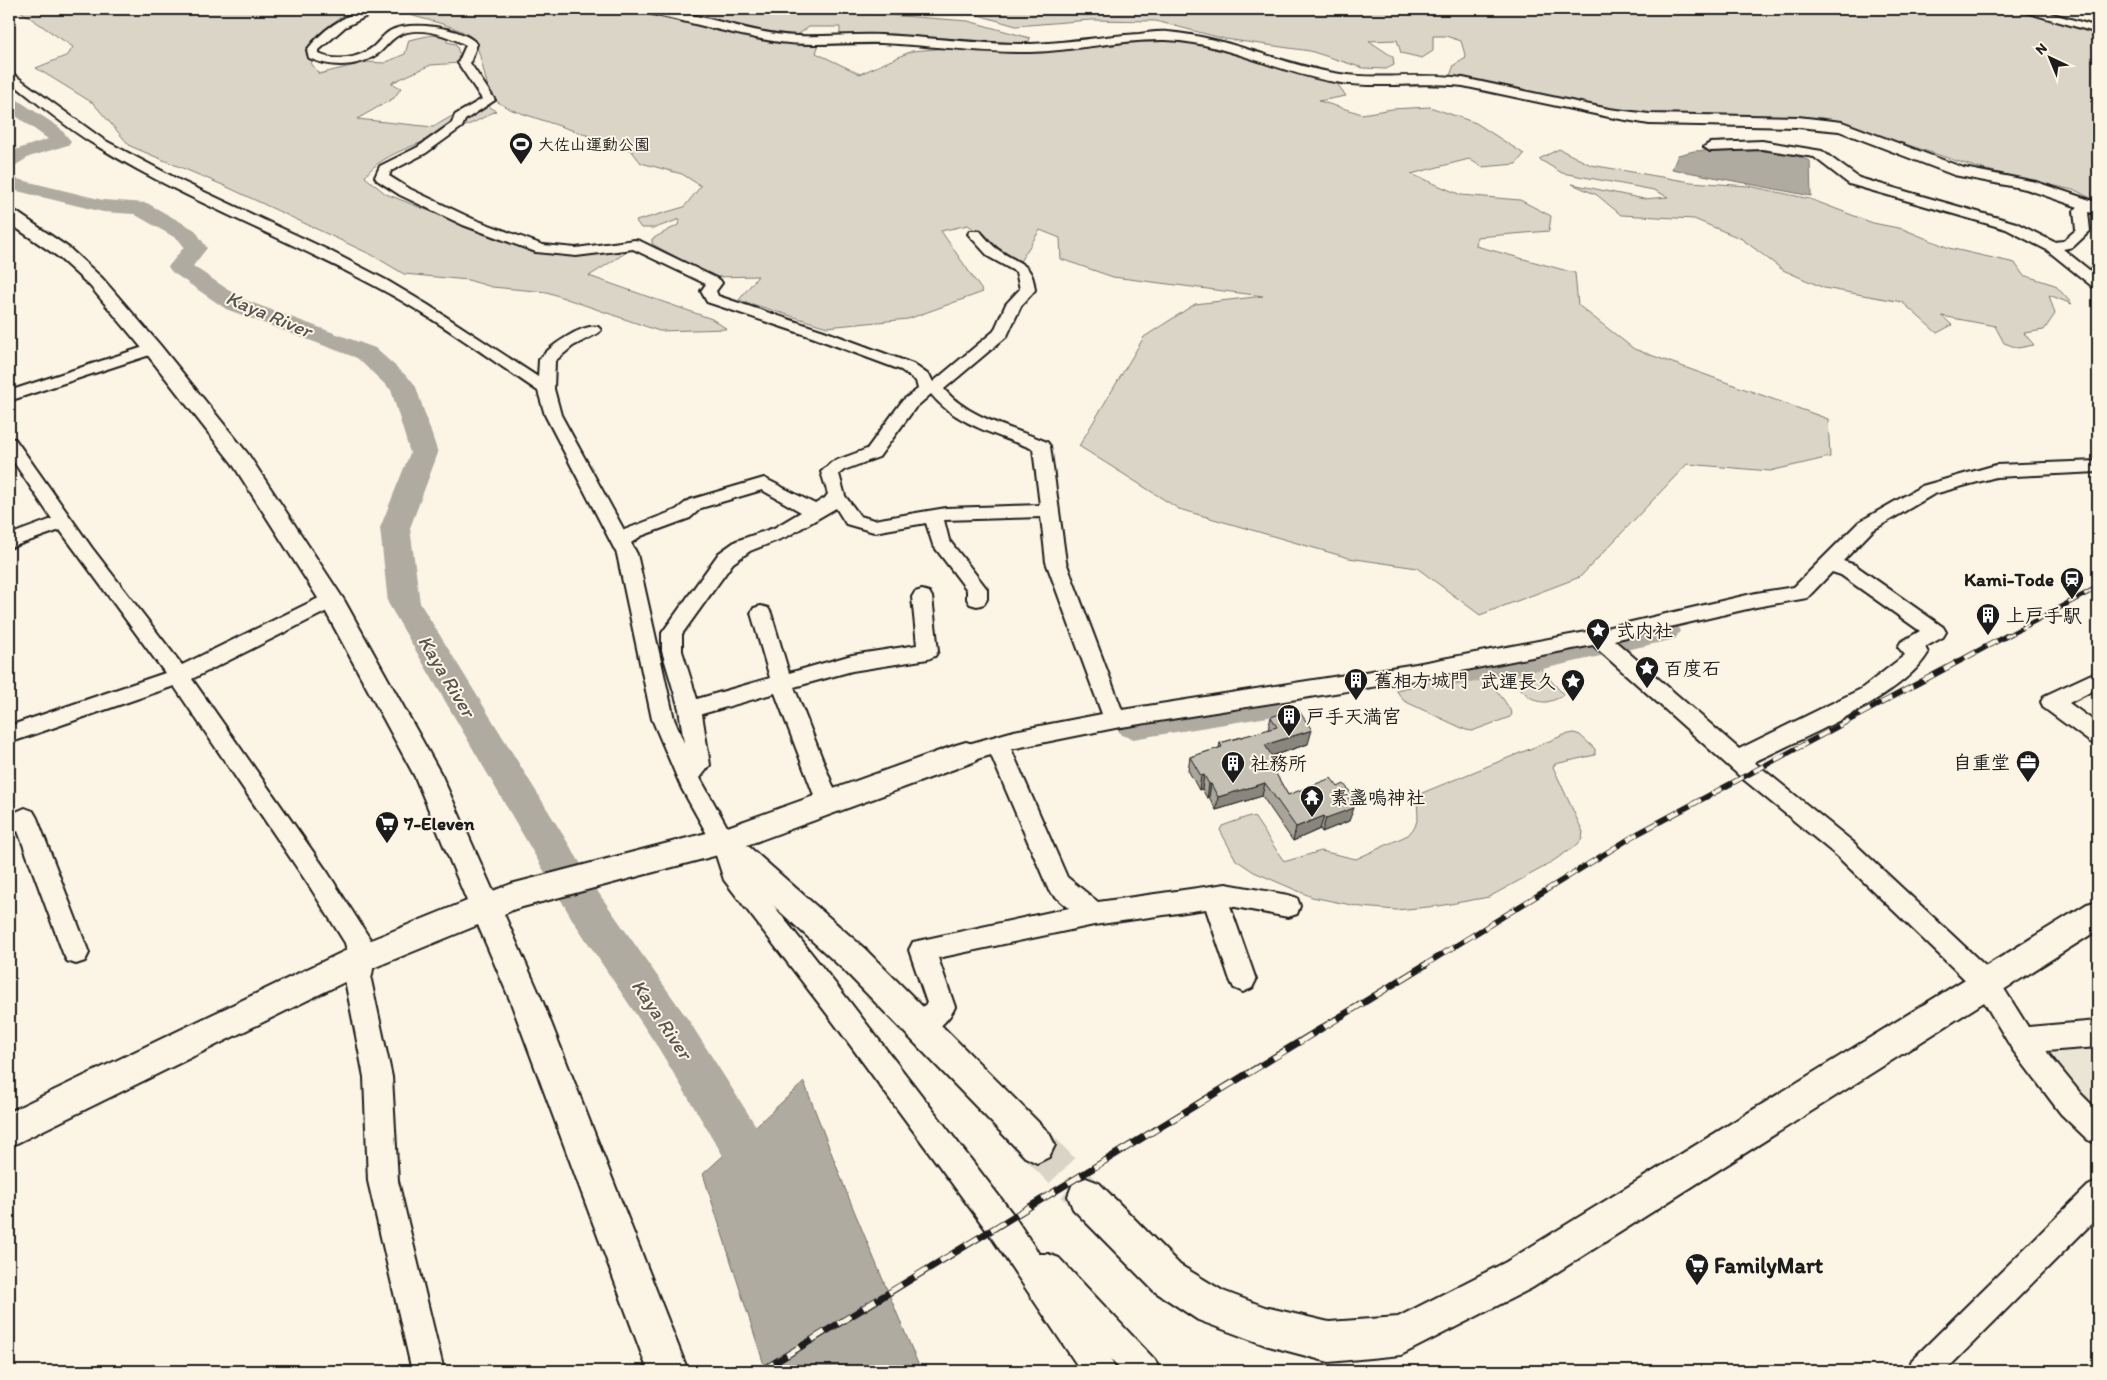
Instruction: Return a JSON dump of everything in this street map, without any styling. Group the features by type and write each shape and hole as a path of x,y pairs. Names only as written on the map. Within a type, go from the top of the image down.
{"street":[{"path":"376,9 351,17 340,23 323,37 313,50 313,56 319,60 353,62 374,52 394,33 410,29 443,33 461,38 472,44 464,63 489,100 459,118 458,124 422,150 385,169 382,177 405,192 468,222 542,249 576,252 635,244 715,284 708,291 712,299 818,334 907,367 924,379 930,389 965,415 1041,446 1056,562 1115,720"},
{"path":"648,9 772,37 796,40 881,39 998,48 1024,48 1108,39 1167,36 1216,44 1305,72 1337,78 1361,80 1439,78 1649,119 1823,123 1862,134 1960,172 2030,185 2093,207"},
{"path":"2026,9 2098,30"},
{"path":"9,76 100,143 174,183 323,253 381,283 546,388"},
{"path":"1710,147 1762,145 1818,154 1854,181 2011,226 2052,248 2098,284"},
{"path":"2052,248 2068,244 2083,231 2081,211 2093,207"},
{"path":"9,215 26,234 63,252 96,282 153,349 240,459 332,600 498,902 526,1000 668,1371"},
{"path":"687,776 699,765 690,709 672,652 672,632 726,558 743,546 781,532 832,502 837,494 830,472 838,466 873,453 909,404 1001,333 1014,304 1028,290 1027,278 1022,268 993,253 975,234"},
{"path":"593,330 567,343 547,360 546,388 553,415 627,554 663,719 693,789 722,841 733,874 840,1010 1002,1224 1100,1371"},
{"path":"9,396 153,349"},
{"path":"9,443 63,522 179,676 357,938 362,958 358,980 378,1077 383,1181 428,1371"},
{"path":"9,1130 362,958 498,902 722,841 966,753 998,744 1115,720 1604,643 1756,600 1800,593 1866,526 1928,490 1996,471 2098,466"},
{"path":"621,541 634,532 683,514 694,504 764,484 816,512"},
{"path":"834,498 841,501 853,520 874,526 933,516 974,512 1050,511"},
{"path":"933,516 940,541 977,589 977,599"},
{"path":"9,542 63,522"},
{"path":"1737,760 1868,695 1915,658 1918,654 1908,647 1936,632 1848,570 1828,563"},
{"path":"690,709 852,663 928,652 922,598"},
{"path":"9,735 179,676 332,600"},
{"path":"761,613 782,683 828,804"},
{"path":"1604,643 1737,760 1845,849 1987,984 2021,1040 2071,1104 2098,1130"},
{"path":"2098,679 2052,702 2098,736"},
{"path":"998,744 1058,884 1094,914"},
{"path":"9,825 25,818 76,953"},
{"path":"722,841 854,959 1037,1145"},
{"path":"920,1026 942,1007 922,950 1094,914 1214,897 1226,896 1288,906"},
{"path":"1214,897 1243,980"},
{"path":"1086,1196 1167,1278 1212,1306 1265,1326 1329,1342 1401,1336 1519,1275 2098,914"},
{"path":"2021,1040 2098,1034"},
{"path":"1923,1371 2098,1196"},
{"path":"1031,1270 1048,1269 1144,1371"}],"shaded area":[{"path":"17,9 381,9 357,15 338,26 311,63 319,74 367,62 384,63 405,54 409,40 432,35 446,37 447,42 456,44 459,53 474,62 431,65 391,83 401,88 394,98 357,119 433,127 480,100 496,111 475,122 397,153 373,168 365,177 386,194 534,252 568,255 609,250 630,250 589,276 712,319 727,329 659,331 547,292 492,287 468,280 404,274 372,255 225,186 130,146 93,103 36,68 68,55 73,47"},
{"path":"409,9 626,9 778,43 819,44 816,53 860,74 912,51 946,48 1008,51 1136,40 1185,41 1336,82 1346,96 1319,101 1362,114 1392,109 1430,107 1476,123 1524,154 1516,164 1482,167 1469,159 1411,174 1461,195 1520,200 1551,216 1549,231 1477,237 1476,246 1575,273 1578,305 1634,349 1828,419 1830,457 1770,471 1687,464 1580,577 1480,615 1417,568 1349,558 1179,509 1079,446 1144,337 1195,304 1263,296 1113,277 1061,259 1060,238 1040,230 1019,263 968,225 941,231 983,292 908,319 827,327 739,300 758,276 713,277 652,244 652,239 678,225 680,219 655,228 641,228 636,221 684,207 701,186 682,174 641,163 631,150 512,110 499,103 491,94 477,48 470,36 448,26 407,14"},
{"path":"670,9 861,9 862,13 968,21 1030,38 1028,45 1001,46 913,37 840,37 840,27 809,27 797,35 769,32"},
{"path":"904,9 2027,9 2098,32 2098,202 2077,191 1978,168 1835,121 1648,116 1450,76 1454,65 1466,58 1461,41 1446,36 1433,36 1433,51 1422,58 1401,53 1397,40 1369,41 1393,57 1394,65 1386,69 1363,68 1310,51 1225,39 1156,21 1090,20 1016,26 961,10"},
{"path":"1751,148 1781,152 1810,161 1811,196 1672,169 1678,155 1694,151"},
{"path":"1559,149 1591,165 1691,182 1749,186 1810,199 1873,223 1903,229 1949,248 2015,263 2023,275 2055,285 2072,304 2049,295 2055,314 2044,330 2024,333 2034,345 2018,348 2004,343 1995,326 1942,316 1952,325 1937,333 1902,302 1824,288 1783,270 1742,239 1694,219 1621,215 1597,195 1572,184 1644,199 1668,197 1654,190 1562,173 1539,159"},
{"path":"1592,649 1596,654 1541,667 1538,662"},
{"path":"1532,663 1539,667 1563,694 1562,696 1550,701 1540,702 1529,697 1520,688 1513,677 1512,671 1515,668"},
{"path":"1471,674 1484,679 1490,684 1509,708 1512,714 1510,717 1472,731 1466,730 1404,701 1396,690"},
{"path":"1574,733 1580,735 1595,749 1595,755 1555,764 1553,767 1583,832 1582,839 1577,845 1544,867 1489,897 1439,906 1396,910 1361,907 1312,897 1254,872 1236,860 1220,830 1222,826 1250,816 1255,818 1283,860 1287,861 1321,851 1356,859 1408,835 1415,827 1418,817 1417,800 1422,793 1564,735"},
{"path":"2098,1040 2098,1119 2073,1094 2036,1046"},
{"path":"804,1082 848,1196 921,1371 766,1371 703,1174"}],"building":[{"path":"1297,708 1312,730 1265,745 1276,763 1271,765 1288,795 1331,778 1338,787 1344,784 1354,797 1348,799 1354,808 1326,818 1324,816 1296,827 1265,783 1218,797 1204,775 1201,776 1190,757 1222,747 1220,743 1277,727 1271,717"}],"waterway":[{"name":"Kaya River","path":"9,103 52,131 61,141 22,153 9,161"},
{"name":"Kaya River","path":"9,183 103,206 139,208 187,235 196,248 180,267 234,304 366,353 403,387 424,453 395,528 404,603 586,907 674,1035 740,1142 755,1183"},
{"path":"1447,675 1534,659 1664,631"},
{"path":"1133,726 1274,703"}],"tunnel":[{"path":"1037,1145 1086,1196"}],"railway":[{"path":"2005,637 2098,587"},
{"path":"1423,966 1637,834 2008,635"},
{"path":"761,1371 1425,965"}],"place":[{"name":"大佐山運動公園","path":"521,165"},
{"name":"Kami-Tode","path":"2072,600"},
{"name":"上戸手駅","path":"1988,636"},
{"name":"式内社","path":"1598,651"},
{"name":"百度石","path":"1647,689"},
{"name":"舊相方城門","path":"1356,701"},
{"name":"武運長久","path":"1573,702"},
{"name":"戸手天満宮","path":"1289,737"},
{"name":"自重堂","path":"2028,783"},
{"name":"社務所","path":"1233,784"},
{"name":"素盞嗚神社","path":"1312,818"},
{"name":"7-Eleven","path":"387,844"},
{"name":"FamilyMart","path":"1697,1286"}]}
